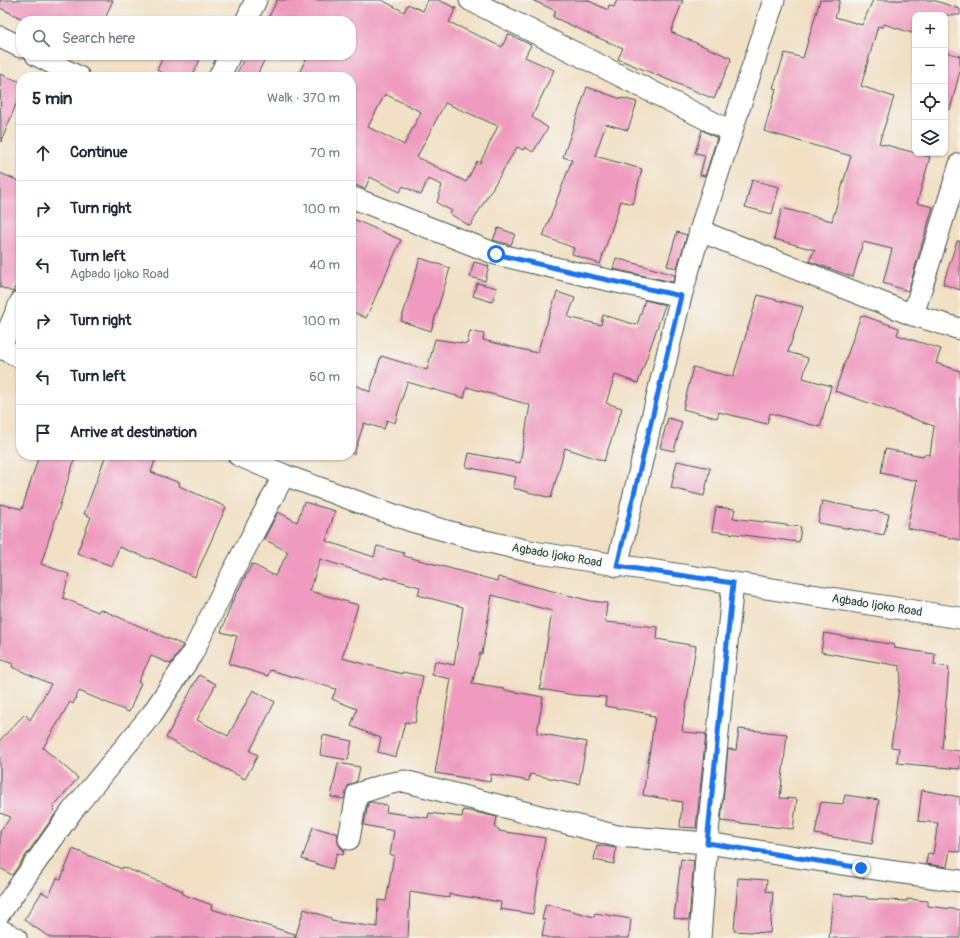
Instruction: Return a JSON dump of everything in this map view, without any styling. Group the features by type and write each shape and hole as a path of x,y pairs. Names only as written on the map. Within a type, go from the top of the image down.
{"street":[{"path":"248,16 256,0"},
{"path":"470,0 732,132"},
{"path":"617,566 681,296 700,231 774,0"},
{"path":"0,37 16,45"},
{"path":"46,60 69,72"},
{"path":"222,72 228,60"},
{"path":"913,315 960,164"},
{"path":"356,199 496,254 681,296"},
{"path":"700,231 913,315 960,329"},
{"path":"16,312 0,348 16,356"},
{"name":"Agbado Ijoko Road","path":"250,460 284,475 411,521 472,538 533,552 960,618"},
{"path":"0,913 72,811 152,714 192,654 225,587 284,475"},
{"path":"700,938 707,843 733,583"},
{"path":"349,839 357,794 387,784 404,781 617,836 707,843 861,868 960,881"},
{"path":"0,930 16,938"}],"building":[{"path":"0,0 113,0 106,16 17,16 0,8"},
{"path":"277,0 382,0 404,12 408,4 423,11 428,0 438,0 456,8 449,22 502,47 508,34 531,45 525,57 554,70 532,117 548,128 533,152 525,147 523,150 517,147 470,226 450,214 452,211 437,203 442,185 428,179 421,195 403,186 400,192 370,177 365,189 356,185 356,72 300,72 306,60 356,60 356,16 269,16","holes":["385,94 421,112 404,145 368,127","445,103 498,126 480,163 477,161 466,182 417,157"]},
{"path":"532,0 587,0 608,10 609,5 614,7 617,0 683,0 671,32 731,58 731,60 714,99 618,59 623,48 553,17 556,11"},
{"path":"820,0 840,0 835,17 862,25 873,0 933,0 960,9 960,15 948,15 948,12 912,12 912,33 884,24 882,27 878,26 861,86 894,97 879,143 912,152 912,156 930,157 917,203 933,207 908,291 883,283 892,249 863,242 853,277 809,261 815,250 774,239 782,208 832,221 851,156 764,131 776,89 773,88 785,53 803,58"},
{"path":"948,53 960,56 960,71 950,110 948,110"},
{"path":"162,60 200,60 194,72 161,72 157,70"},
{"path":"244,60 264,60 258,72 238,72"},
{"path":"0,74 16,80 16,104 1,142"},
{"path":"587,87 621,99 637,102 628,130 606,124 595,156 642,169 633,204 621,201 600,264 572,254 574,248 543,236 572,160 563,157"},
{"path":"702,130 717,138 705,176 700,175 705,155 695,153"},
{"path":"0,173 16,180 16,285 13,292 0,287"},
{"path":"752,180 779,187 772,214 745,207"},
{"path":"356,220 401,240 366,318 356,313"},
{"path":"498,228 515,234 511,245 493,240"},
{"path":"677,232 687,235 677,268 667,266"},
{"path":"957,241 960,241 960,290 943,284"},
{"path":"420,258 450,268 431,331 401,321"},
{"path":"616,258 675,275 673,282 613,269"},
{"path":"474,262 489,266 485,281 470,277"},
{"path":"477,283 497,288 492,302 473,296"},
{"path":"557,292 575,298 568,317 601,325 603,315 637,325 645,300 665,305 638,383 615,375 606,403 622,408 604,461 565,448 551,498 513,488 516,477 466,467 469,453 520,463 530,405 467,387 464,398 407,382 395,423 387,420 384,429 364,423 356,448 356,385 370,392 381,356 427,370 435,339 467,344 470,331 484,334 483,340 537,353"},
{"path":"758,295 803,307 788,352 808,358 803,378 831,386 820,427 770,413 767,424 719,412 717,418 683,409 693,367 733,377"},
{"path":"861,315 899,328 897,335 941,349 936,363 960,371 960,540 907,528 917,481 881,473 885,449 923,456 924,454 930,455 934,426 835,391"},
{"path":"668,418 682,422 674,451 660,448"},
{"path":"37,460 74,460 41,564 69,574 63,598 98,612 100,609 183,645 171,664 151,656 138,682 141,683 129,712 79,691 73,704 70,702 43,748 78,778 53,807 55,809 53,810 56,813 12,875 0,868 0,831 11,817 0,813 0,740 25,714 30,720 51,684 12,667 13,664 0,659 0,504 22,509"},
{"path":"104,460 155,460 151,472 180,483 179,486 226,507 195,577 151,558 150,559 119,547 112,566 77,553 91,517 84,514"},
{"path":"677,461 710,468 704,496 671,488"},
{"path":"822,501 889,514 884,535 818,523"},
{"path":"304,502 335,511 326,541 374,557 377,546 404,553 404,556 497,581 498,577 591,601 607,603 605,622 658,627 657,639 696,646 682,730 683,732 706,734 696,828 680,827 682,802 643,795 655,717 649,716 650,714 605,706 606,697 574,695 540,689 552,611 492,595 482,654 480,653 472,684 543,697 537,733 587,742 579,784 530,774 529,781 491,774 490,782 435,773 451,679 432,675 435,661 454,665 463,607 418,595 420,587 384,577 383,579 320,559 310,591 358,605 342,658 402,674 402,672 423,676 415,723 405,722 396,757 378,752 381,738 351,726 357,709 332,699 336,689 270,670 268,676 229,664 237,636 221,632 232,602 252,564 275,576 288,552 264,539 278,512 297,522"},
{"path":"716,507 735,509 733,518 801,527 799,542 712,531"},
{"path":"824,633 895,645 894,648 935,654 934,665 949,667 942,749 960,751 960,769 897,763 899,748 891,747 901,672 900,666 821,652"},
{"path":"199,675 216,684 197,720 228,736 253,690 275,702 250,751 258,755 245,779 166,738"},
{"path":"739,729 787,734 780,798 797,799 793,829 721,821 728,749 736,750"},
{"path":"323,735 352,741 348,760 320,755"},
{"path":"338,763 360,767 357,781 348,786 344,799 331,797"},
{"path":"922,790 960,797 960,852 950,850 947,867 926,864 928,853 933,854 938,823 918,821"},
{"path":"845,795 879,800 872,844 815,834 821,802 843,804"},
{"path":"371,802 387,805 386,812 428,818 429,813 462,817 463,810 474,812 497,817 495,828 499,829 499,831 545,838 533,914 500,909 501,902 449,894 449,898 410,892 408,938 295,938 304,909 331,918 331,921 377,927 378,900 386,901 394,855 390,855 394,831 364,825 368,803"},
{"path":"313,827 338,834 338,843 344,850 343,855 337,853 332,869 302,859"},
{"path":"597,845 616,848 614,864 594,860"},
{"path":"73,849 122,869 123,867 183,891 182,894 212,905 211,909 295,934 294,938 51,938 24,920 42,892 49,896 57,878 61,879"},
{"path":"681,859 694,861 689,920 674,918"},
{"path":"738,878 767,880 766,891 773,892 770,933 734,931"},
{"path":"833,894 867,897 867,899 907,901 907,899 928,901 928,906 960,910 960,938 829,938"},
{"path":"546,904 594,917 595,913 631,919 629,938 551,938 542,936 545,920 542,919"}],"route":[{"path":"496,254 681,296 617,566 733,583 707,843 861,868"}]}
